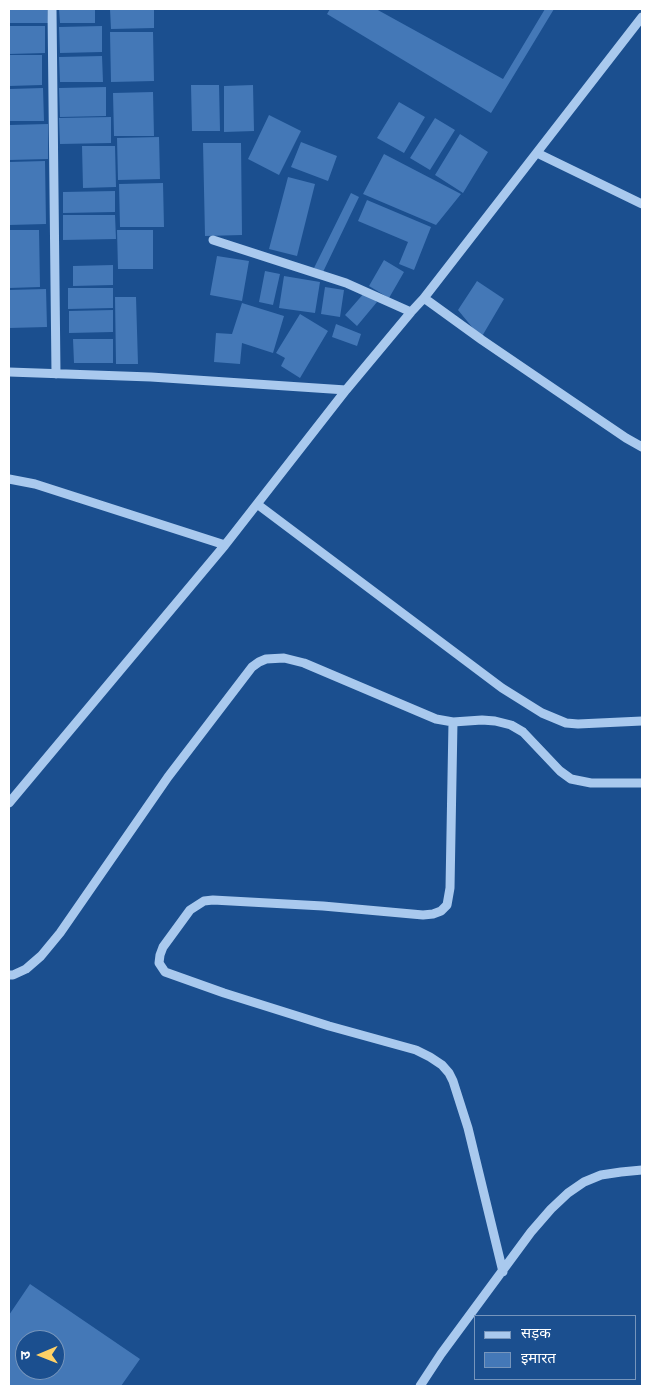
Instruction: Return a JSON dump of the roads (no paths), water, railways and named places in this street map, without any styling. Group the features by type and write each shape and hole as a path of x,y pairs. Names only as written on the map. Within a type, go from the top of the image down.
{"street":[{"path":"52,9 56,374"},
{"path":"9,803 225,545 346,390 424,298 642,16"},
{"path":"537,153 642,204"},
{"path":"213,240 346,283 411,312"},
{"path":"424,298 482,340 642,447"},
{"path":"9,372 150,377 346,390"},
{"path":"9,479 35,484 225,545"},
{"path":"257,504 502,688 542,713 566,723 578,724 642,721"},
{"path":"9,974 13,975 26,969 41,956 60,934 168,778 252,667 258,662 275,658 295,660 436,719 453,722 495,721 511,725 523,732 560,771 571,779 591,783 642,783"},
{"path":"453,722 450,888 447,906 441,911 423,915 323,906 204,901 190,910 163,948 160,955 160,963 164,972 285,1012 416,1050 442,1065 453,1081 468,1128 503,1272"},
{"path":"420,1386 441,1354 546,1214 568,1193 584,1182 601,1175 642,1170"}]}
